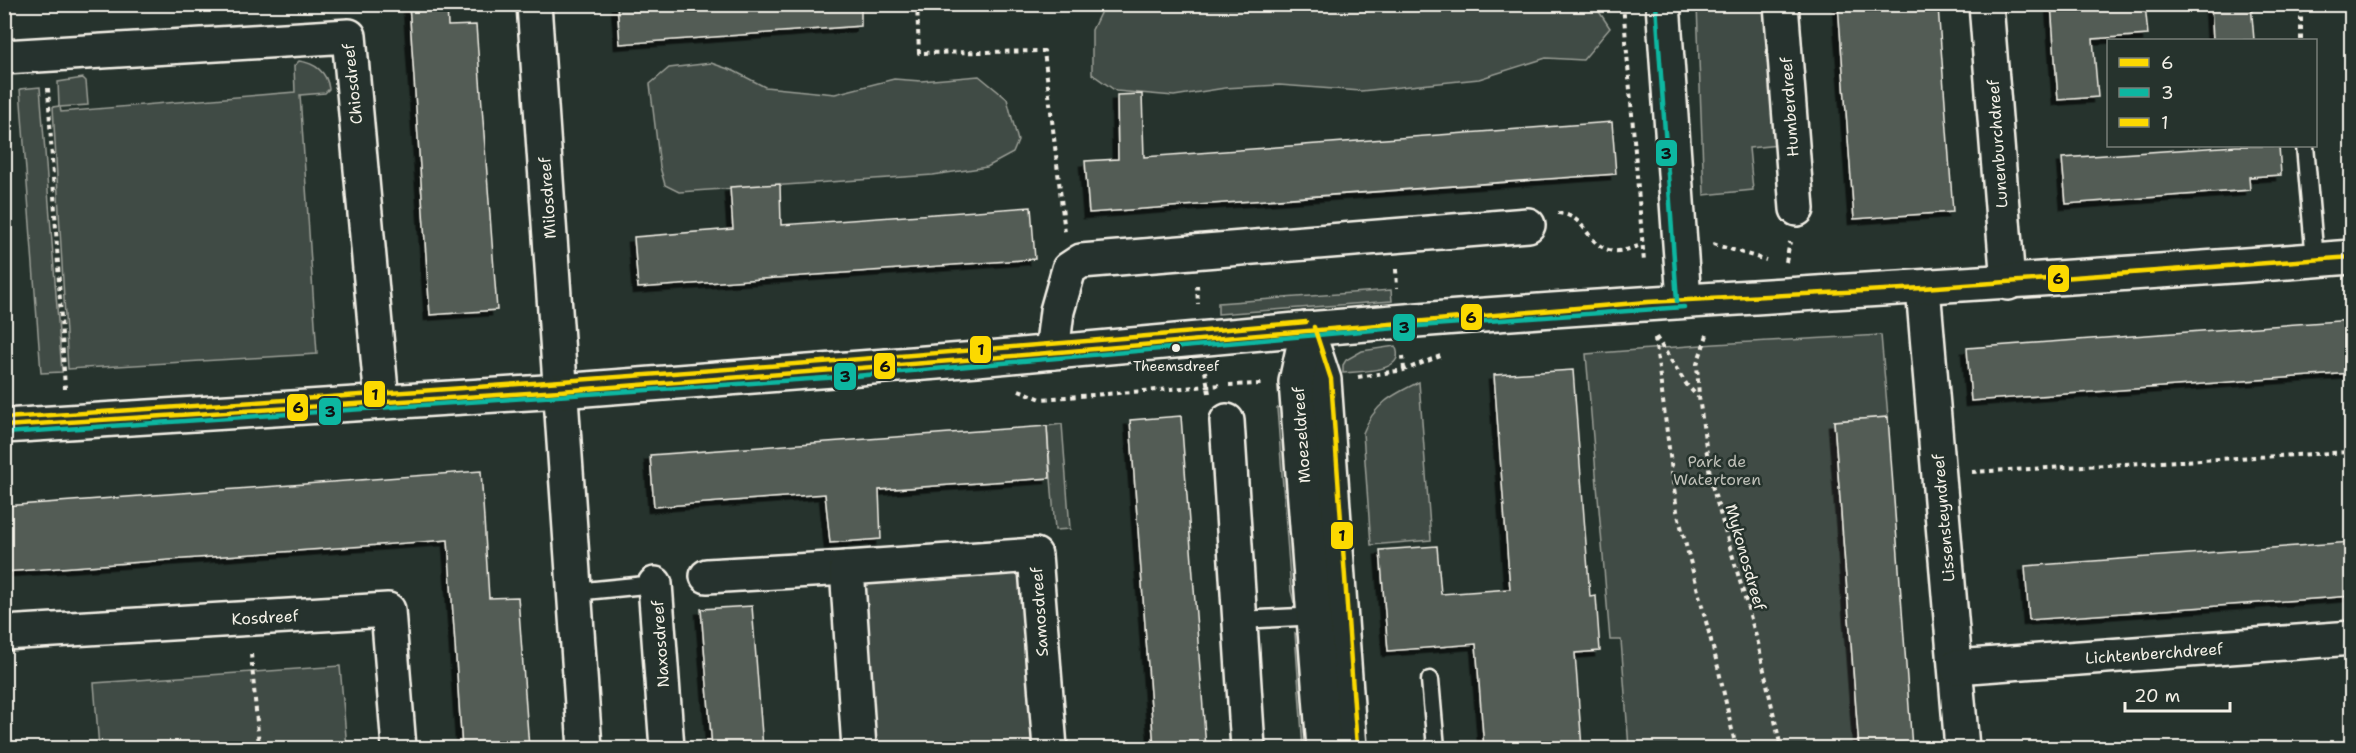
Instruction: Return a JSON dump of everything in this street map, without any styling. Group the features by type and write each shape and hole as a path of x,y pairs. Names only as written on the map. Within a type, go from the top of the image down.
{"street":[{"name":"Milosdreef","path":"534,4 560,391"},
{"path":"1663,4 1681,243 1695,301"},
{"name":"Humberdreef","path":"1781,4 1797,209"},
{"name":"Lunenburchdreef","path":"1986,4 2008,283"},
{"name":"Chiosdreef","path":"4,57 349,36 382,402"},
{"path":"1052,352 1057,311 1069,269 1081,261 1528,225"},
{"path":"4,426 560,391 977,359 1307,329 1695,301 2008,283 2352,257"},
{"name":"Lissensteyndreef","path":"1923,288 1962,748"},
{"name":"Moezeldreef","path":"1307,329 1328,615 1350,748"},
{"path":"560,391 585,748"},
{"path":"1227,421 1248,748"},
{"name":"Samosdreef","path":"707,576 1035,555 1050,748"},
{"path":"847,568 859,748"},
{"name":"Naxosdreef","path":"655,584 667,748"},
{"name":"Kosdreef","path":"4,633 387,610 399,748"},
{"name":"Moezeldreef","path":"1324,748 1328,615"},
{"name":"Lichtenberchdreef","path":"1956,667 2352,638"}],"lane":[{"path":"2305,147 2315,260"},
{"name":"Naxosdreef","path":"575,592 655,584"},
{"path":"1240,620 1328,615"},
{"path":"1430,680 1436,748"}],"path":[{"path":"917,4 920,53 1044,51 1069,269"},
{"path":"1623,4 1642,245"},
{"path":"2301,4 2301,39"},
{"path":"46,54 67,422"},
{"path":"1528,225 1551,213 1566,214 1582,222 1590,238 1597,244 1615,251 1642,245 1711,244 1786,265 1818,294"},
{"name":"Mykonosdreef","path":"1695,301 1711,325 1697,364 1699,397 1711,482 1758,643 1780,748"},
{"path":"1699,397 1687,385 1654,333 1677,512 1718,667 1736,748"},
{"path":"977,359 1030,397 1041,399 1206,385 1310,381 1404,370 1448,353"},
{"path":"1939,474 2352,452"},
{"path":"247,618 259,745"}],"green space":[{"path":"1594,4 1610,28 1583,60 1546,58 1479,79 1361,91 1279,85 1225,88 1174,96 1116,91 1092,74 1092,30 1104,5"},
{"path":"1697,5 1768,5 1779,145 1749,148 1753,190 1704,195"},
{"path":"299,61 319,69 326,78 329,89 325,93 300,95 317,354 68,369 53,107 59,106 58,82 83,78 86,81 88,105 60,107 61,112 295,92 294,66"},
{"path":"711,63 734,71 765,87 835,94 894,79 921,81 979,76 1007,99 1018,141 1013,153 987,167 933,175 679,192 665,185 660,167 650,84 669,68"},
{"path":"40,87 62,372 41,373 20,89"},
{"path":"1391,290 1392,301 1218,314 1218,303"},
{"name":"Park de Watertoren","path":"1881,335 1888,417 1834,421 1859,748 1629,748 1621,640 1610,640 1586,354"},
{"path":"1395,346 1397,355 1395,361 1389,366 1370,371 1343,373 1346,360 1362,351"},
{"path":"1419,382 1431,540 1371,545 1363,433 1378,408 1400,391"},
{"path":"1285,407 1298,600 1294,603 1291,591 1277,408"},
{"path":"1062,424 1070,529 1055,530 1047,426"},
{"path":"1021,570 1035,748 872,748 861,585"},
{"path":"1295,633 1301,638 1317,748 1303,748"},
{"path":"340,666 347,748 99,748 94,683"}],"building":[{"path":"409,4 447,4 448,26 476,25 497,310 430,315"},
{"path":"617,4 861,4 861,26 620,44"},
{"path":"1838,4 1900,4 1901,10 1938,6 1953,212 1854,219"},
{"path":"2051,4 2145,4 2148,35 2093,39 2098,97 2058,100"},
{"path":"2211,4 2251,4 2254,39 2213,39"},
{"path":"1142,94 1144,157 1612,122 1616,174 1089,213 1085,161 1118,159 1117,95"},
{"path":"2222,147 2279,147 2281,175 2249,177 2250,190 2066,204 2062,158"},
{"path":"780,184 781,225 1031,207 1035,259 638,288 634,237 733,229 730,187"},
{"path":"2352,320 2352,373 1971,401 1967,348"},
{"path":"1573,370 1590,597 1596,596 1600,651 1575,653 1582,748 1484,748 1476,644 1388,651 1380,550 1437,546 1441,594 1510,589 1494,375"},
{"path":"1181,416 1206,748 1154,748 1130,420"},
{"path":"1888,417 1912,748 1859,748 1834,421"},
{"path":"1047,426 1050,478 879,490 881,539 830,543 825,494 654,507 650,455"},
{"path":"481,471 489,598 518,597 529,748 462,748 448,540 4,572 4,506"},
{"path":"2352,542 2352,596 2029,620 2025,566"},
{"path":"752,606 763,748 712,748 701,609"}],"transit line":[{"name":"3","path":"1656,5 1677,301"},
{"name":"6","path":"4,426 560,391 977,359 1648,302 1923,288 2352,257"},
{"name":"3","path":"5,433 855,376 1419,326 1684,307"},
{"name":"1","path":"4,418 656,374 981,350 1306,322"},
{"name":"1","path":"1314,327 1331,379 1357,747"}],"place":[{"name":"Theemsdreef","path":"1176,348"}]}
